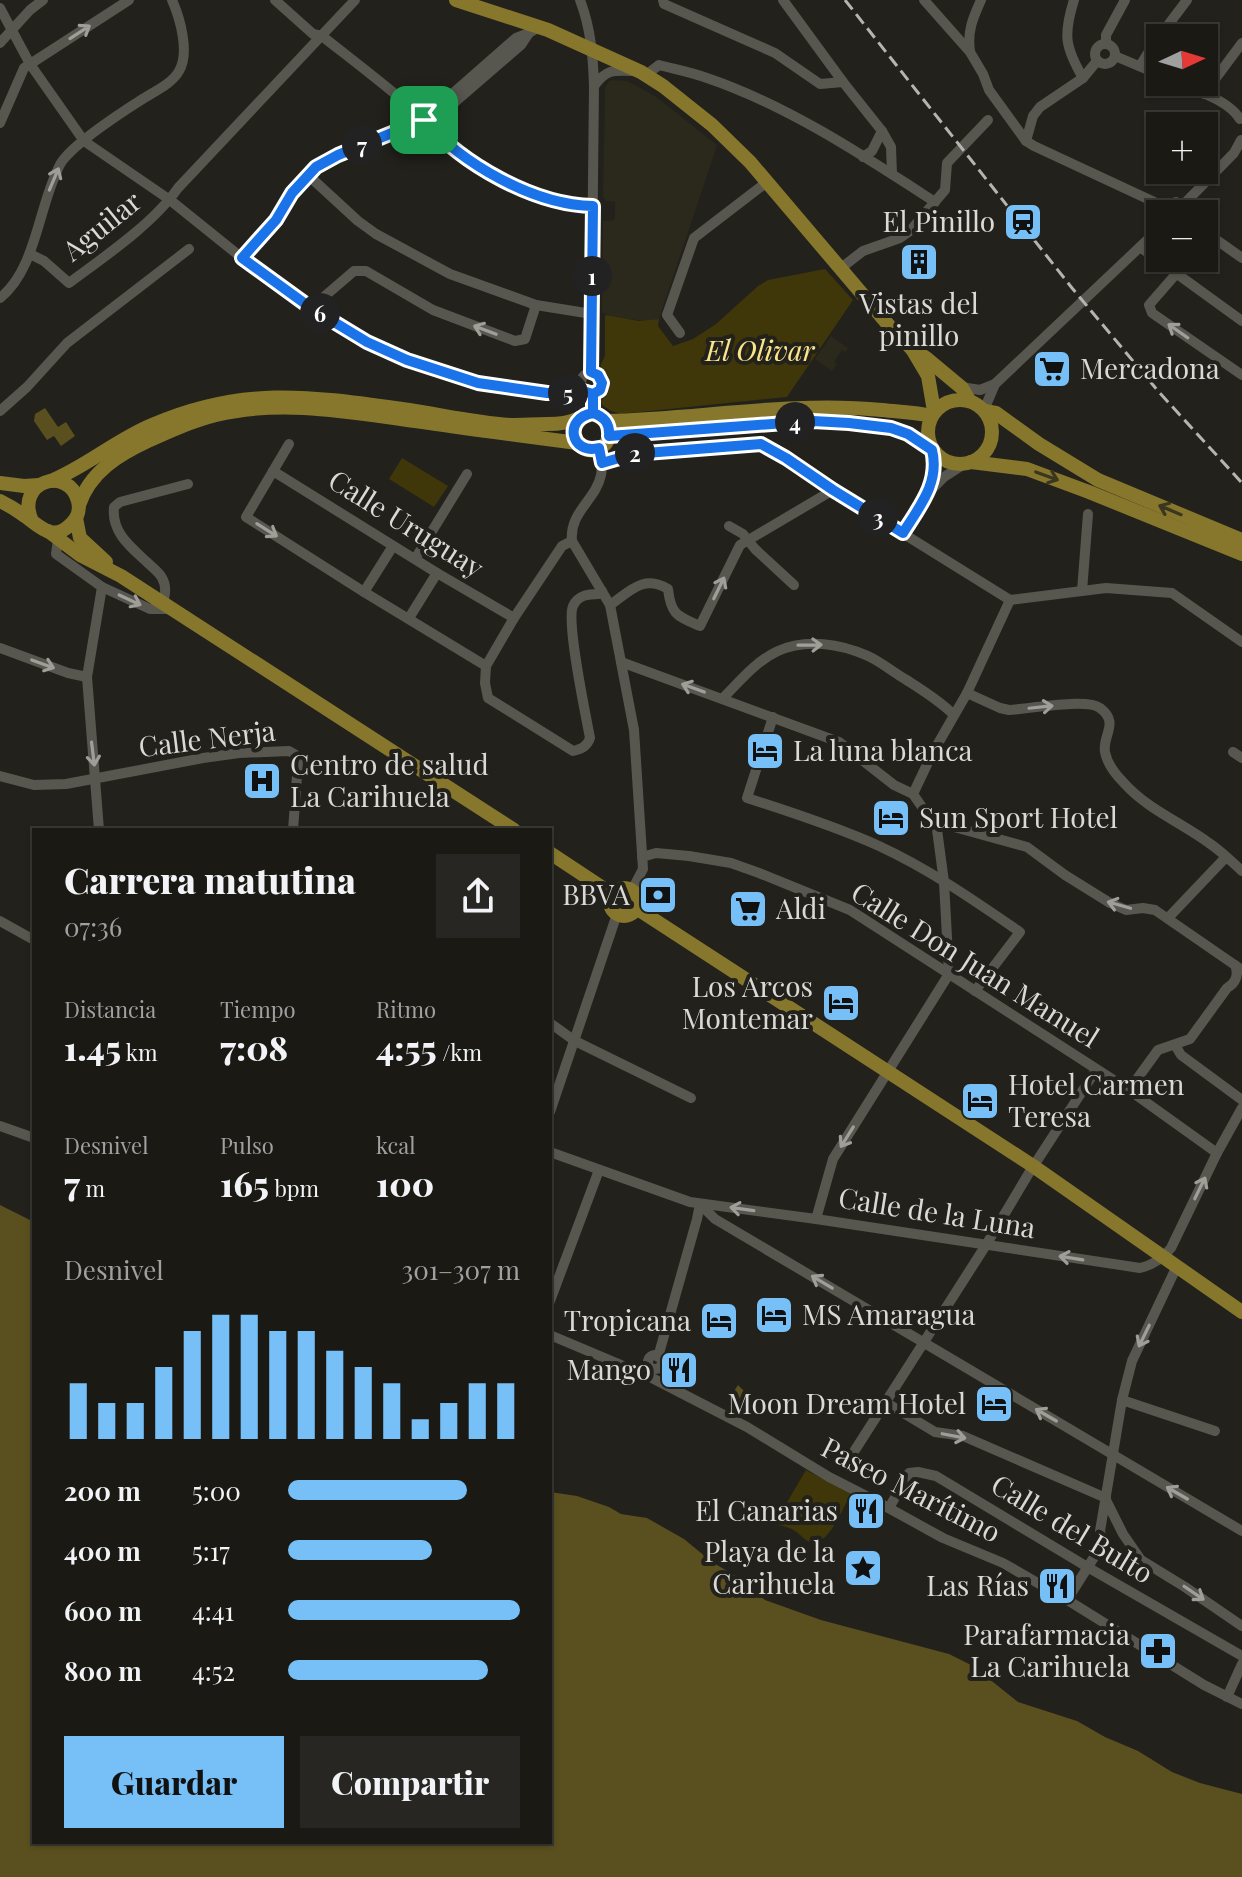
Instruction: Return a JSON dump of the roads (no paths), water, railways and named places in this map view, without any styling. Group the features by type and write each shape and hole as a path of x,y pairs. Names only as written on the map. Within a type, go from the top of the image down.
{"main road":[{"path":"456,0 593,52 643,73 663,86 712,125 750,162 891,328 975,400 1098,480 1242,540"},
{"path":"912,349 928,376 932,414 927,433 933,450"},
{"path":"32,521 28,505 33,491 45,483 153,424 203,407 240,399 279,396 327,399 511,425 555,424 593,413 599,415 608,429 600,456 577,443 325,409 240,411 196,421 126,451 92,479 83,491 71,525 53,536"},
{"path":"608,429 657,420 813,407 932,414 950,400 975,400 990,420 991,440 980,457 968,463"},
{"path":"577,443 573,435 578,419"},
{"path":"608,429 813,421 891,428 908,434 947,462 1027,469 1242,554"},
{"path":"0,483 24,486 66,484 73,490 80,538 121,576"},
{"path":"0,501 511,828"},
{"path":"552,854 612,894"},
{"path":"621,888 632,890 637,899 636,908 629,915 617,914 610,906 612,894 621,888"},
{"path":"636,908 1033,1166 1242,1312"}],"street":[{"path":"0,43 43,0"},
{"path":"0,123 24,68 129,0"},
{"path":"30,254 49,189 61,162 131,106 171,81 181,69 184,44 172,0"},
{"path":"275,0 313,34 322,36 427,119 439,137 485,171 513,185 562,202 593,206"},
{"path":"170,200 355,0"},
{"path":"580,0 589,22 593,52 591,372"},
{"path":"663,0 664,4 775,53 820,84 843,82"},
{"path":"783,0 882,131 891,147 892,174"},
{"path":"924,0 970,52 989,90 1026,141 1146,202"},
{"path":"970,52 971,22 981,0"},
{"path":"1074,0 1066,23 1066,43 1083,78"},
{"path":"1106,44 1106,35 1125,0"},
{"path":"1140,66 1187,0"},
{"path":"0,8 30,64 84,141 170,200 311,308 367,342 407,360 478,383 547,393 588,392 600,390 602,383 598,375 591,372 581,380 588,392 593,413"},
{"path":"947,26 971,22"},
{"path":"242,258 276,220 292,193 316,167 427,119 516,38 534,30"},
{"path":"1218,75 1242,43"},
{"path":"1026,141 1033,116 1040,107 1083,78 1097,61 1096,51 1100,46 1106,44 1112,47 1115,56 1146,69"},
{"path":"1097,61 1109,64 1115,56"},
{"path":"594,86 607,72 643,73 659,65 704,77 750,95 863,157 935,202"},
{"path":"1191,200 1242,140 1236,128 1241,119 1225,104 1208,96"},
{"path":"841,268 863,251 900,238 910,231 945,190 947,163 988,120"},
{"path":"863,157 872,151 882,131"},
{"path":"308,175 376,234 450,274 536,305 592,314"},
{"path":"680,333 667,315 694,238 767,182"},
{"name":"Aguilar","path":"0,298 14,284 30,254 44,261 69,283 122,244 170,200"},
{"path":"975,400 1146,241"},
{"path":"1218,241 1242,258"},
{"path":"1140,247 1242,321"},
{"path":"0,411 67,343 189,249"},
{"path":"311,308 354,271 366,271 433,310 515,341 525,339 536,305"},
{"path":"1176,274 1149,305 1152,313 1242,375"},
{"path":"975,400 995,384"},
{"path":"289,444 246,517 486,666"},
{"path":"632,890 643,869 634,730 610,605 572,541 571,529 599,481 600,456 761,444 1010,600 1106,588 1172,593 1242,642"},
{"path":"928,494 935,473 933,450"},
{"path":"903,533 928,494 944,477 968,463"},
{"name":"Calle Uruguay","path":"273,471 514,618"},
{"path":"415,559 467,474"},
{"path":"53,536 56,554 102,587 150,609 168,606 162,577 118,532 114,507 120,502 188,484"},
{"path":"610,605 639,584 657,583 668,589 670,605 676,613 700,626 740,545 833,490"},
{"path":"1082,591 1088,514"},
{"path":"729,526 743,534 794,585"},
{"path":"572,541 562,546 514,618 486,666 485,683 488,698 573,751 588,744 590,738 571,610 579,598 602,591"},
{"path":"364,592 393,546"},
{"path":"409,618 437,573"},
{"path":"99,828 87,677 102,587"},
{"path":"913,794 967,693 1010,600"},
{"path":"723,698 755,666 777,651 795,645 818,644 870,657 943,704 954,715"},
{"path":"0,648 87,677"},
{"path":"621,662 839,742 894,785 913,794 936,822 1027,847 1110,903 1126,910 1155,910 1239,967 1236,978 1190,1039 1158,1050 1129,1090"},
{"path":"967,693 1009,710 1078,703 1100,707 1109,718 1110,728 1104,751 1124,783 1142,799 1211,844 1242,871"},
{"path":"773,717 747,798 879,847 944,882 1020,932 975,991"},
{"name":"Calle Nerja","path":"96,779 203,758 289,751 296,755 298,762 293,828"},
{"path":"0,776 34,785 96,779"},
{"path":"816,1219 833,1159 949,974 944,882 936,822"},
{"name":"Calle Don Juan Manuel","path":"642,857 656,853 731,863 850,910 1129,1090 1217,1153"},
{"path":"1168,918 1226,857"},
{"path":"552,1106 617,914"},
{"path":"0,921 32,939"},
{"path":"1227,988 1242,983"},
{"path":"552,1024 575,1041 691,1098"},
{"path":"1175,1045 1181,1055 1242,1100"},
{"path":"848,1461 1096,1070"},
{"path":"1164,1257 1242,1108"},
{"path":"0,1126 32,1137"},
{"path":"552,1153 700,1204 715,1219 1242,1531"},
{"path":"552,1296 599,1170"},
{"path":"658,1357 700,1204"},
{"name":"Calle de la Luna","path":"700,1204 1140,1268 1164,1257"},
{"path":"1067,1600 1103,1543 1100,1531 1122,1400 1132,1361 1177,1266"},
{"name":"Paseo Marítimo","path":"552,1336 652,1378 747,1427 839,1483 943,1538 1003,1563 1204,1685 1242,1704"},
{"path":"1122,1400 1215,1431"},
{"path":"885,1402 935,1432 963,1436 1106,1498 1123,1534 1141,1560 1242,1626"},
{"name":"Calle del Bulto","path":"889,1508 909,1473 936,1476 1242,1656"},
{"path":"1227,1697 1242,1664"}],"railway":[{"path":"845,0 1072,288 1158,391 1242,483"}],"place":[{"name":"El Pinillo","path":"1023,222"},
{"name":"Vistas del pinillo","path":"919,262"},
{"name":"Mercadona","path":"1052,369"},
{"name":"La luna blanca","path":"765,751"},
{"name":"Centro de salud La Carihuela","path":"262,781"},
{"name":"Sun Sport Hotel","path":"891,818"},
{"name":"BBVA","path":"658,895"},
{"name":"Aldi","path":"748,909"},
{"name":"Los Arcos Montemar","path":"841,1003"},
{"name":"Hotel Carmen Teresa","path":"980,1101"},
{"name":"MS Amaragua","path":"774,1315"},
{"name":"Tropicana","path":"719,1321"},
{"name":"Mango","path":"679,1370"},
{"name":"Moon Dream Hotel","path":"994,1404"},
{"name":"El Canarias","path":"866,1511"},
{"name":"Playa de la Carihuela","path":"863,1568"},
{"name":"Las Rías","path":"1057,1586"},
{"name":"Parafarmacia La Carihuela","path":"1158,1651"}],"park label":[{"name":"El Olivar","path":"760,351"}]}
